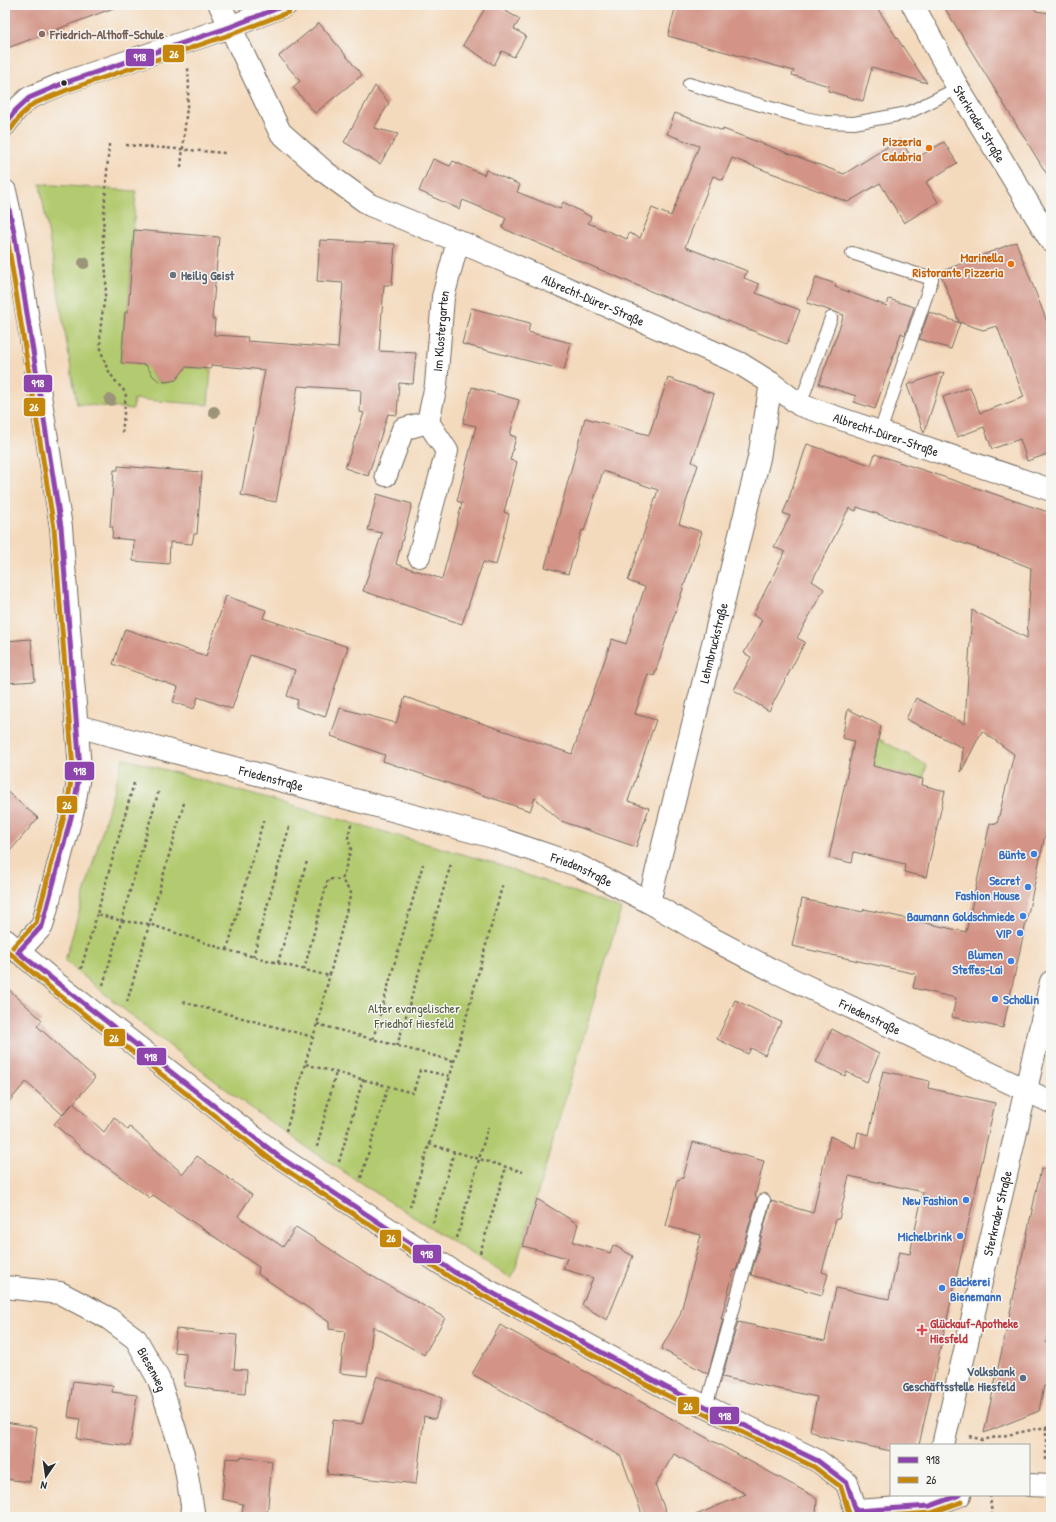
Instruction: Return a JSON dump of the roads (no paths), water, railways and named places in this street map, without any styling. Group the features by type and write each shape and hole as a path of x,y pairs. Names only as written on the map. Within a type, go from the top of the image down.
{"street":[{"name":"Albrecht-Dürer-Straße","path":"220,5 280,132 325,172 370,204 739,363 771,383 800,405 1051,490"},
{"path":"5,125 16,110 29,98 64,83 230,27 286,5"},
{"name":"Sterkrader Straße","path":"913,5 958,88 1051,241"},
{"path":"5,191 14,232 61,527 80,769 74,806 42,926 12,946 278,1156 454,1272 665,1387 818,1461 847,1483 855,1514 930,1506 957,1496"},
{"name":"Im Klostergarten","path":"428,422 436,385 443,297 458,241"},
{"name":"Lehmbruckstraße","path":"649,902 759,458 771,383"},
{"path":"386,475 403,429 428,422 447,451 419,556"},
{"name":"Friedenstraße","path":"77,726 497,838 577,865 649,902 707,936 770,969 1051,1102"},
{"name":"Sterkrader Straße","path":"944,1438 1051,982"},
{"name":"Biesenweg","path":"5,1287 60,1293 108,1318 136,1339 159,1380 183,1455 194,1517"}],"lane":[{"path":"689,84 805,118 825,122 854,123 908,113 958,88"},
{"path":"852,253 932,279 880,432"},
{"path":"800,405 831,318"},
{"path":"706,1407 764,1200"}],"place":[{"name":"Friedrich-Althoff-Schule","path":"42,34"},
{"name":"Pizzeria Calabria","path":"929,148"},
{"name":"Marinella Ristorante Pizzeria","path":"1011,264"},
{"name":"Heilig Geist","path":"173,275"},
{"name":"Bünte","path":"1034,854"},
{"name":"Secret Fashion House","path":"1028,887"},
{"name":"Baumann Goldschmiede","path":"1023,916"},
{"name":"VIP","path":"1020,933"},
{"name":"Blumen Steffes-Lai","path":"1011,961"},
{"name":"Schollin","path":"995,999"},
{"name":"New Fashion","path":"966,1200"},
{"name":"Michelbrink","path":"960,1236"},
{"name":"Bäckerei Bienemann","path":"942,1288"},
{"name":"Glückauf-Apotheke Hiesfeld","path":"922,1330"},
{"name":"Volksbank Geschäftsstelle Hiesfeld","path":"1023,1378"}],"park label":[{"name":"Alter evangelischer Friedhof Hiesfeld","path":"414,1016"}]}
